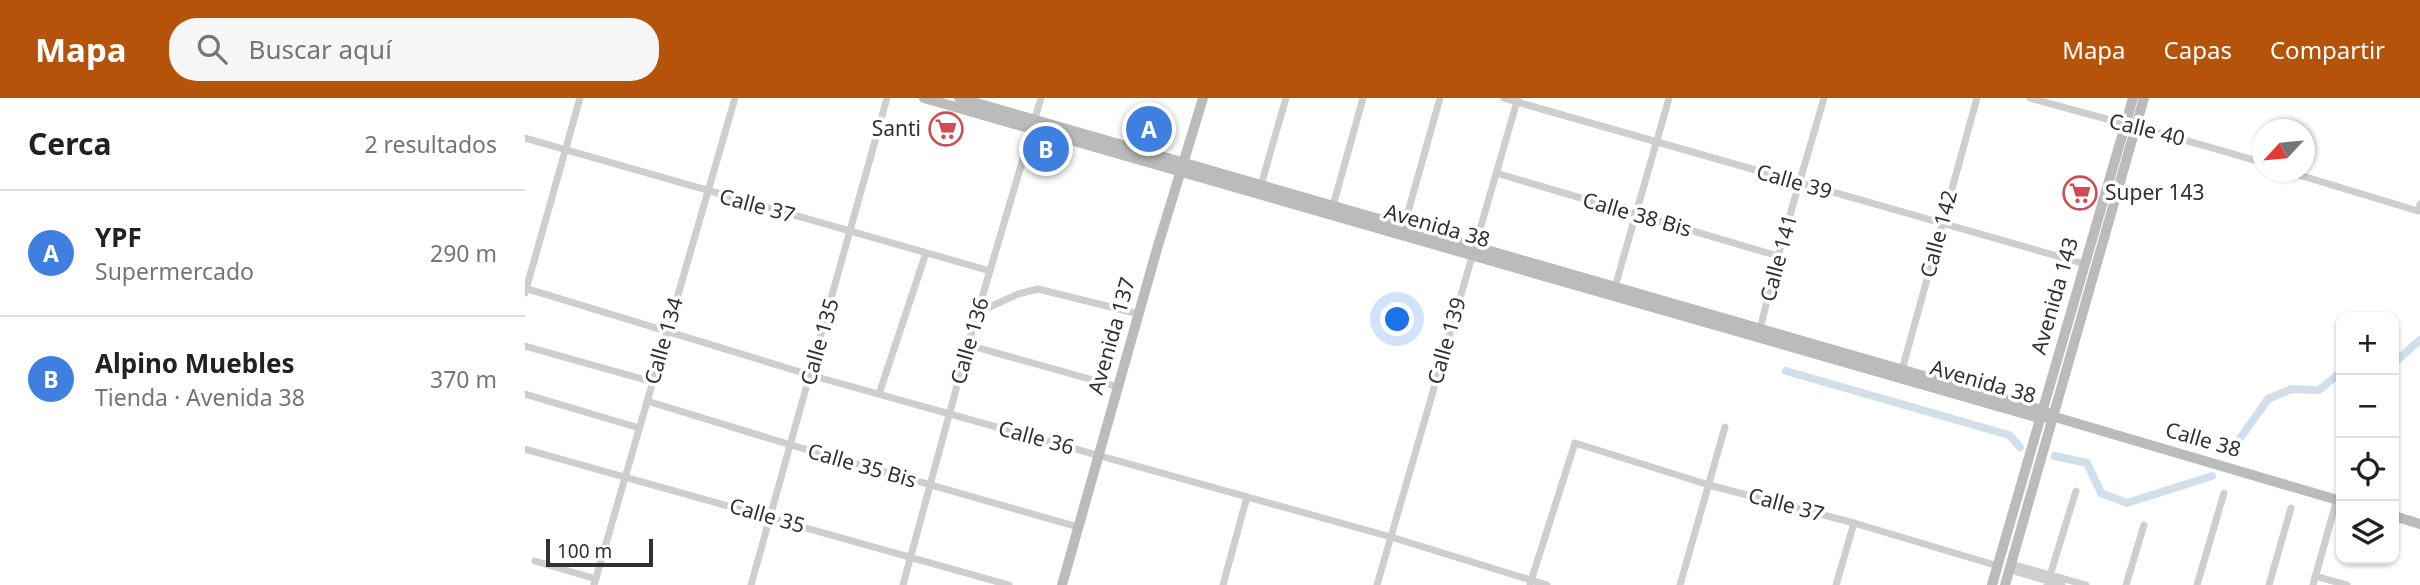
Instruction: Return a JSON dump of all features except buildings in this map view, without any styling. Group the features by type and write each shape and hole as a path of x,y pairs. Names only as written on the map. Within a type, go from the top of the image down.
{"main road":[{"name":"Avenida 38","path":"924,98 1033,124 2055,417"},
{"name":"Avenida 38","path":"959,98 1033,124"},
{"name":"Avenida 137","path":"1062,585 1203,98"},
{"name":"Avenida 143","path":"2005,585 2055,417 2130,127 2133,98"},
{"name":"Avenida 143","path":"1992,585 2085,264 2130,127 2144,98"},
{"name":"Avenida 38","path":"1181,167 1261,185 1404,226 1473,251 1615,287 1759,333 1902,370 2041,414"},
{"name":"Calle 38","path":"2055,417 2336,499"},
{"path":"2399,518 2420,524"}],"street":[{"path":"526,290 580,98"},
{"name":"Calle 134","path":"595,582 735,98"},
{"name":"Calle 135","path":"751,585 887,98"},
{"name":"Calle 136","path":"903,585 968,345 1041,98"},
{"path":"1261,185 1286,98"},
{"path":"1333,206 1363,98"},
{"path":"1404,226 1440,98"},
{"name":"Calle 39","path":"1503,98 1518,100 1940,225 2085,264"},
{"path":"1615,287 1669,98"},
{"name":"Calle 141","path":"1759,333 1823,98"},
{"name":"Calle 142","path":"1902,370 1977,98"},
{"name":"Calle 40","path":"2030,98 2252,160"},
{"name":"Calle 139","path":"1377,585 1518,100"},
{"name":"Calle 37","path":"525,138 990,271"},
{"name":"Calle 38 Bis","path":"1496,173 1778,256"},
{"path":"2315,179 2419,208"},
{"path":"879,394 926,253"},
{"path":"979,307 990,307 1018,294 1038,289 1139,314"},
{"name":"Calle 36","path":"526,290 810,375 1391,537 1531,583 1547,585"},
{"path":"968,345 1118,387"},
{"path":"525,346 653,382"},
{"path":"525,394 639,428"},
{"name":"Calle 35 Bis","path":"647,401 1078,527"},
{"path":"1680,585 1725,427"},
{"name":"Calle 37","path":"1531,583 1574,443 1709,485 1854,523 1998,566"},
{"name":"Calle 35","path":"525,449 1009,585"},
{"path":"2048,580 2076,491"},
{"path":"2197,585 2224,493"},
{"path":"1223,585 1247,497"},
{"path":"2313,585 2339,501"},
{"path":"2269,585 2291,508"},
{"path":"1836,585 1854,523"},
{"path":"2126,585 2144,525"},
{"path":"535,561 595,582"},
{"path":"2011,567 2062,585"},
{"path":"2315,576 2347,585"},
{"path":"2048,580 2086,585"}],"waterway":[{"path":"2399,359 2420,340"},
{"path":"1786,371 2009,435 2020,447"},
{"path":"2229,454 2268,399 2291,389 2319,390 2337,375"},
{"path":"2055,456 2087,463 2101,493 2127,503 2212,476"}],"place":[{"name":"Santi","path":"946,129"},
{"name":"YPF","path":"1149,129"},
{"name":"Alpino Muebles","path":"1046,149"},
{"name":"Super 143","path":"2080,193"}]}
